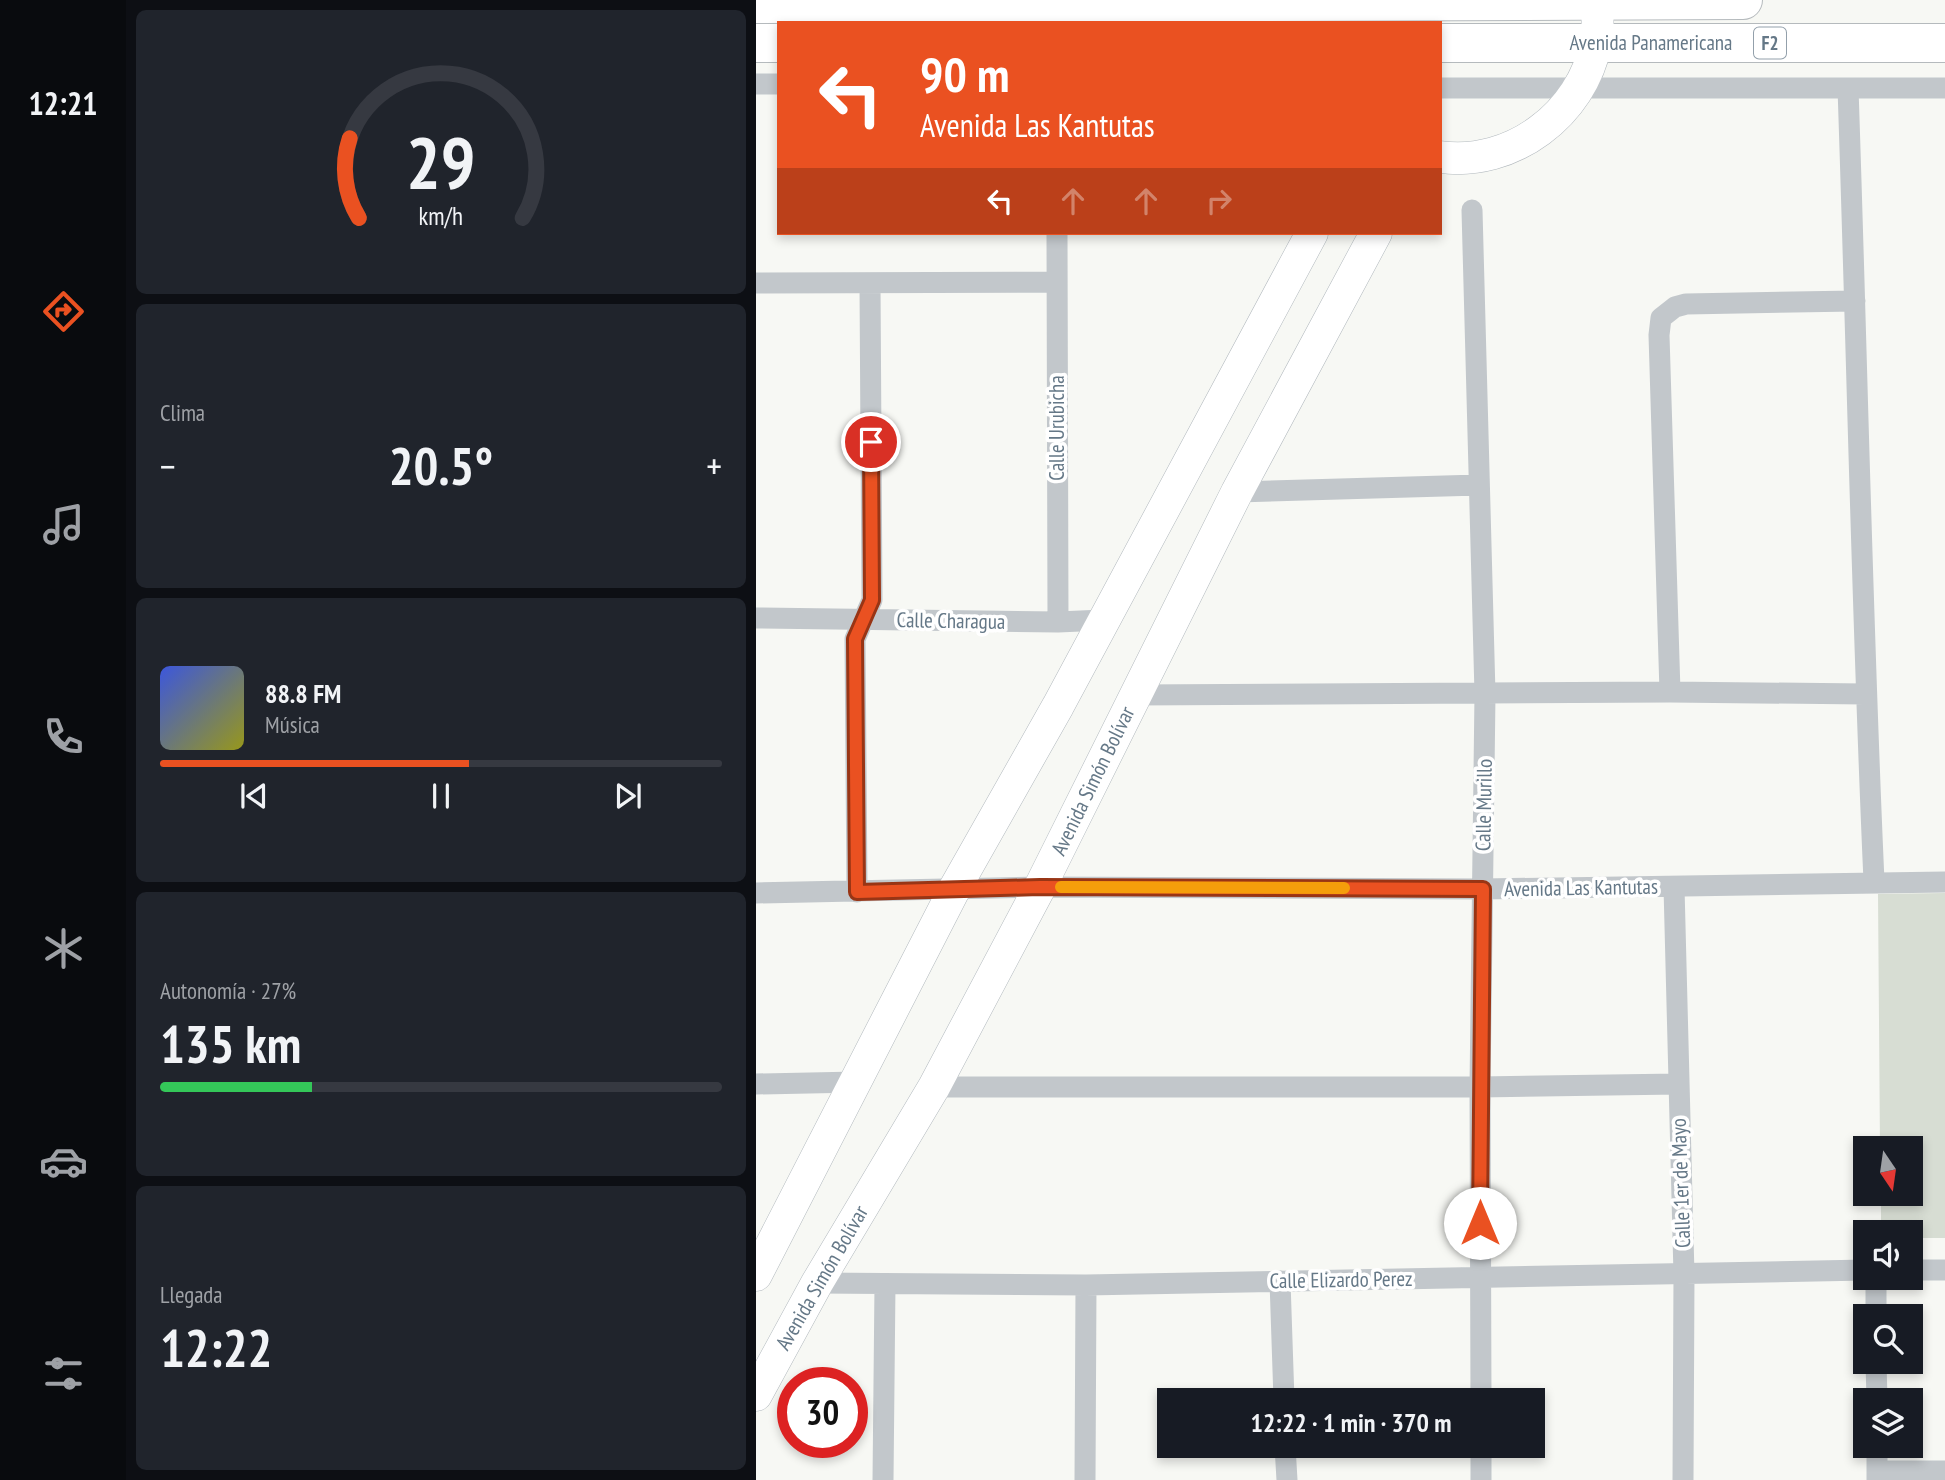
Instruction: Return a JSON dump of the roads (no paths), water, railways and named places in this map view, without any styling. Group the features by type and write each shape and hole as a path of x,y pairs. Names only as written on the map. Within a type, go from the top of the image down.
{"highway":[{"name":"Avenida Panamericana","path":"756,4 1015,2 1315,8 1597,0 1743,0"},
{"path":"756,43 777,43"},
{"name":"Avenida Panamericana","path":"1442,43 1945,43"}],"street":[{"path":"1442,157 1455,159 1492,154 1526,140 1556,118 1579,89 1596,43 1597,0"},
{"path":"756,84 777,84"},
{"path":"1442,88 1945,88"},
{"path":"1848,88 1865,694 1874,881"},
{"name":"Calle Murillo","path":"1472,210 1485,694 1479,1087 1481,1388"},
{"name":"Calle Urubicha","path":"1057,235 1058,622"},
{"path":"756,1275 955,888 1311,235"},
{"name":"Avenida Simón Bolívar","path":"756,1395 817,1283 934,1087 1040,887 1237,492 1375,235"},
{"path":"756,283 1056,282"},
{"path":"857,892 855,639 872,600 870,284"},
{"path":"1670,692 1659,335 1661,318 1675,307 1686,304 1855,301"},
{"path":"1237,492 1479,485"},
{"name":"Calle Charagua","path":"756,618 1058,622 1103,620"},
{"path":"1135,695 1670,692 1865,694"},
{"name":"Avenida Las Kantutas","path":"756,893 1040,887 1483,889 1945,882"},
{"name":"Calle 1er de Mayo","path":"1674,887 1684,1275 1684,1480"},
{"path":"756,1084 856,1082"},
{"path":"934,1087 1479,1087 1678,1084"},
{"name":"Calle Elizardo Perez","path":"817,1283 1086,1285 1853,1270"},
{"path":"1923,1270 1945,1270"},
{"path":"1280,1281 1284,1388"},
{"path":"883,1480 885,1284"},
{"path":"1085,1480 1086,1285"},
{"path":"1286,1458 1287,1480"},
{"path":"1481,1458 1481,1480"},
{"path":"1877,1475 1945,1471"}]}
